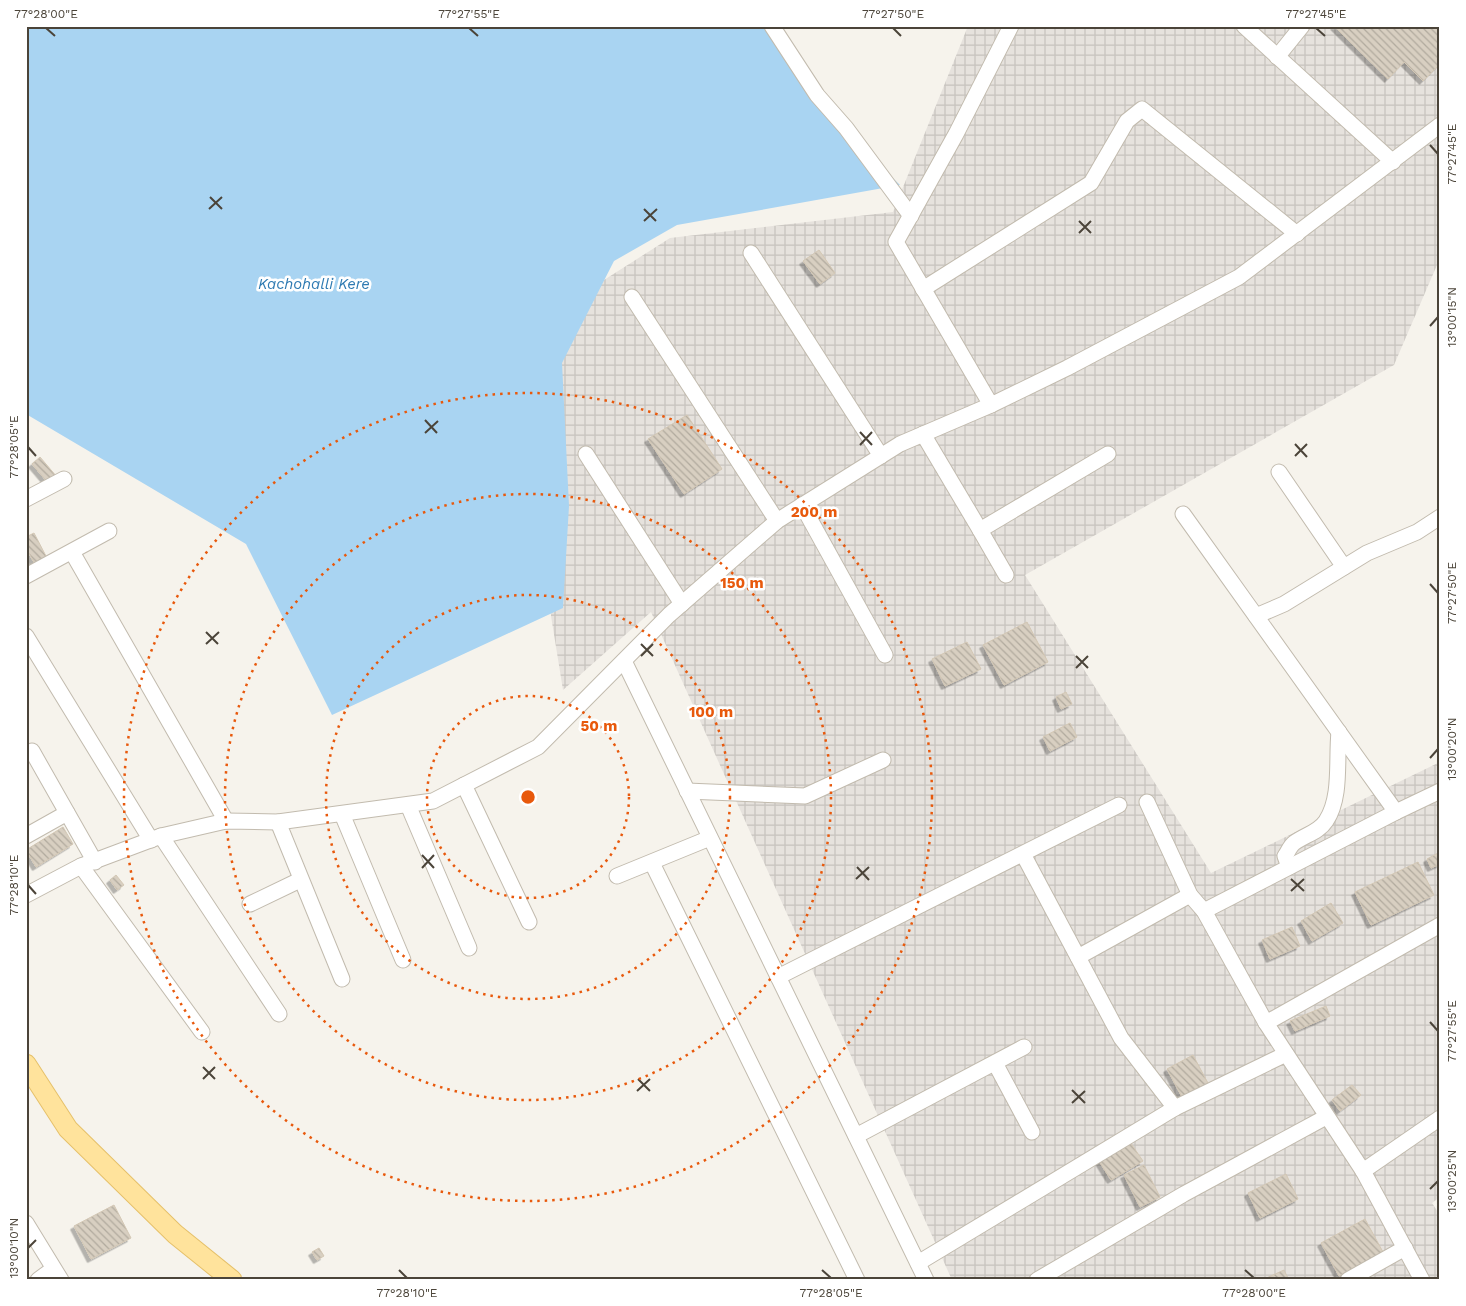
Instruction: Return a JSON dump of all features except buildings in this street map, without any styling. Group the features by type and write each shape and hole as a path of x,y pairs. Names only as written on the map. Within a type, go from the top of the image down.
{"main road":[{"path":"26,1064 68,1129 175,1234 232,1280"}],"street":[{"path":"772,26 817,94 846,128 911,216"},
{"path":"991,405 896,242 1011,26"},
{"path":"1244,26 1393,162"},
{"path":"1277,57 1302,26"},
{"path":"923,289 1091,183 1127,121 1142,109 1297,234"},
{"path":"26,895 88,864 156,838 226,822 278,822 433,801 538,747 682,604 777,521 900,444 991,405 1067,368 1239,277 1440,125"},
{"path":"751,253 881,456"},
{"path":"632,297 777,521"},
{"path":"923,434 1006,575"},
{"path":"586,454 682,604"},
{"path":"980,530 1108,454"},
{"path":"1279,472 1344,567"},
{"path":"26,498 64,480"},
{"path":"802,505 885,655"},
{"path":"1183,514 1396,812"},
{"path":"1256,616 1284,604 1367,553 1417,532 1440,517"},
{"path":"26,576 109,531"},
{"path":"72,552 226,822"},
{"path":"26,636 156,838 279,1014"},
{"path":"624,661 926,1280"},
{"path":"1289,867 1285,856 1293,844 1312,834 1326,821 1334,801 1339,732"},
{"path":"28,749 66,813 88,864 202,1032"},
{"path":"687,790 805,796 883,760"},
{"path":"464,785 529,922"},
{"path":"1204,911 1440,791"},
{"path":"1148,802 1190,895 1204,911 1266,1023 1363,1171 1422,1280"},
{"path":"408,805 469,948"},
{"path":"778,977 1119,806"},
{"path":"26,836 66,813"},
{"path":"342,814 403,960"},
{"path":"278,822 300,880 342,979"},
{"path":"617,876 710,838"},
{"path":"1023,854 1121,1038 1175,1108"},
{"path":"652,862 857,1280"},
{"path":"250,904 300,880"},
{"path":"1078,958 1190,895"},
{"path":"1266,1023 1440,925"},
{"path":"856,1136 1024,1047"},
{"path":"918,1263 1175,1108 1286,1054"},
{"path":"994,1063 1032,1132"},
{"path":"1037,1280 1184,1194 1326,1117"},
{"path":"1363,1171 1440,1118"},
{"path":"26,1223 57,1274 38,1280"},
{"path":"1348,1280 1405,1248"}],"shaded area":[{"path":"968,26 1440,26 1440,258 1394,365 1025,575 1211,873 1440,762 1440,1197 1432,1203 1440,1215 1440,1280 952,1280 651,612 563,690 551,616 546,384 593,287 670,238 893,212"}],"water":[{"name":"Kachohalli Kere","path":"26,26 765,26 813,101 900,185 677,225 614,261 562,363 569,506 563,608 332,715 246,544 26,414"}]}
